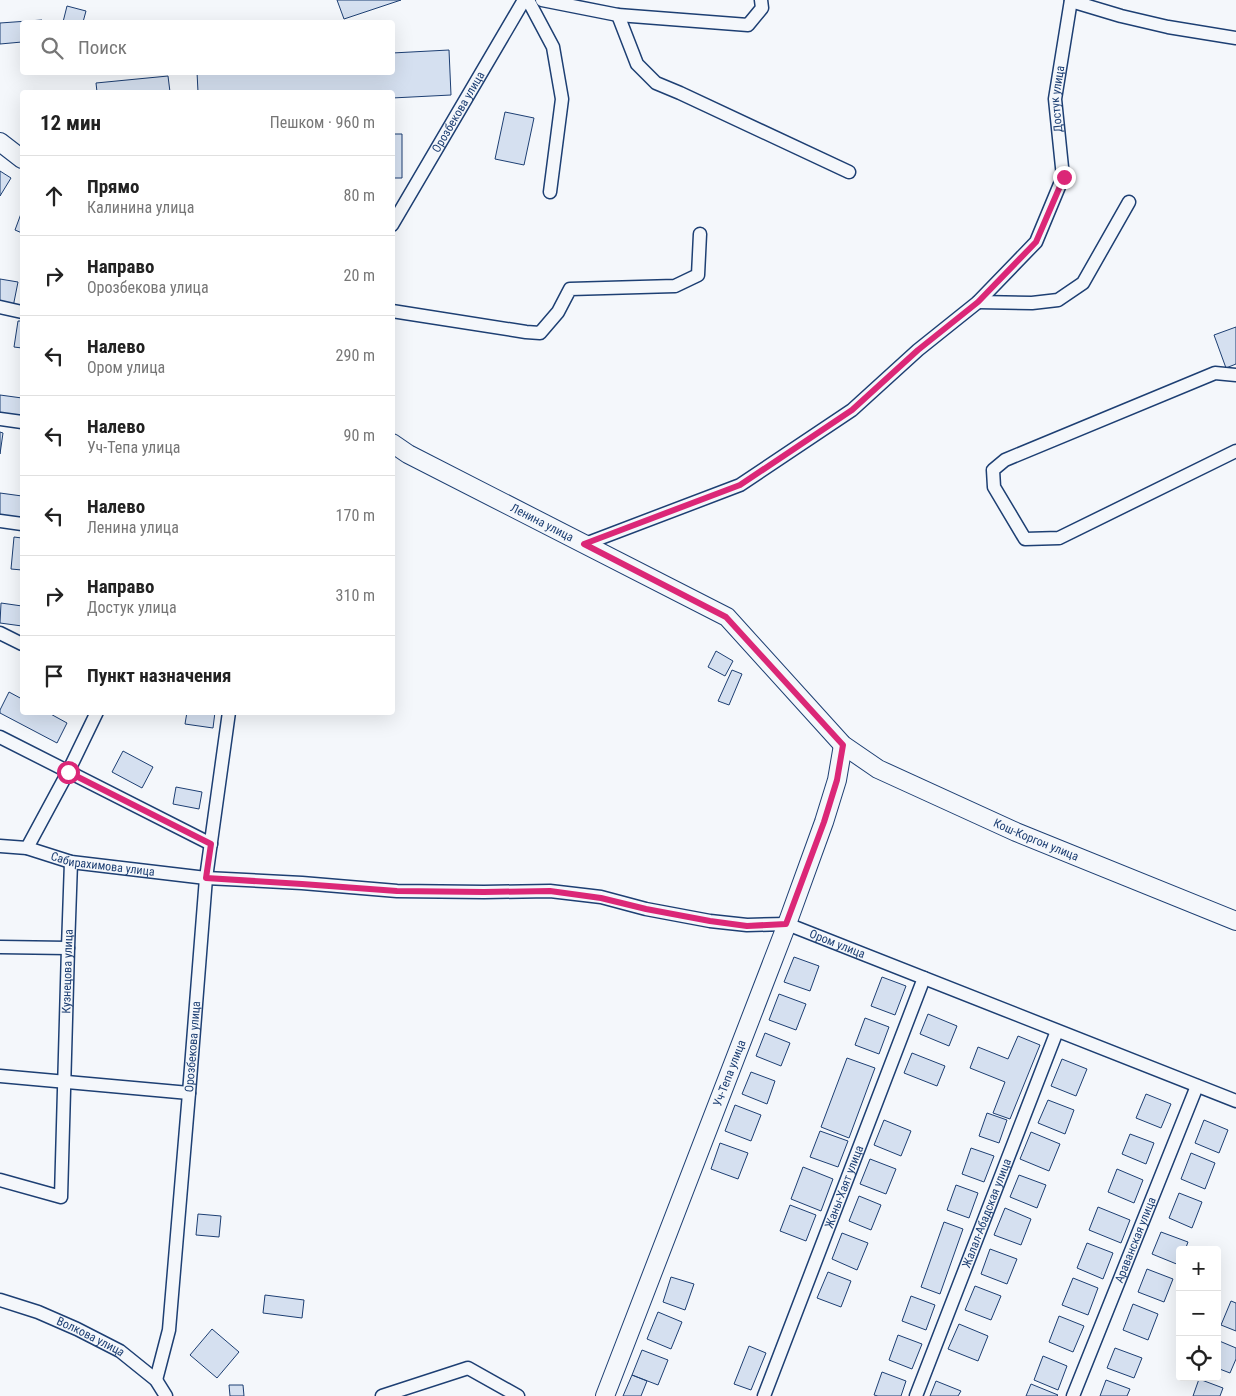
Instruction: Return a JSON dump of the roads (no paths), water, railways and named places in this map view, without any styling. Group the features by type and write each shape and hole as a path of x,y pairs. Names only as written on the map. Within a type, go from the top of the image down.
{"street":[{"path":"526,0 554,47 562,99 550,192"},
{"name":"Орозбекова улица","path":"395,220 526,0"},
{"path":"542,0 618,15 748,25 762,8 762,0"},
{"name":"Достук улица","path":"584,544 740,485 852,410 918,350 978,302 1036,242 1064,177 1056,98 1071,0 1120,16 1168,27 1236,38"},
{"path":"618,15 636,64 656,83 848,172"},
{"path":"0,142 20,157"},
{"path":"978,302 1032,303 1058,300 1083,282 1129,202"},
{"path":"395,311 540,333 558,312 570,289 675,286 698,275 700,234"},
{"path":"0,307 20,312"},
{"path":"1236,376 1215,373 1006,460 994,470 994,487 1025,539 1059,538 1236,451"},
{"path":"0,419 20,422"},
{"name":"Ленина улица","path":"395,445 408,454 726,617 843,745"},
{"path":"0,521 20,524"},
{"path":"0,633 20,643"},
{"path":"27,848 68,772 96,715"},
{"name":"Орозбекова улица","path":"156,1380 169,1330 206,878 229,715"},
{"path":"0,737 211,844"},
{"name":"Кош-Коргон улица","path":"843,745 878,769 1016,832 1236,921"},
{"name":"Уч-Тепа улица","path":"605,1396 824,822 837,780 843,745"},
{"name":"Сабирахимова улица","path":"0,846 27,848 72,862 206,878"},
{"name":"Кузнецова улица","path":"0,1180 61,1197 72,862"},
{"name":"Ором улица","path":"206,878 397,891 550,891 601,898 710,921 747,926 786,924 1236,1101"},
{"path":"0,947 68,948"},
{"name":"Жаны-Хаят улица","path":"764,1396 924,978"},
{"name":"Жалал-Абадская улица","path":"916,1396 1057,1031"},
{"path":"0,1076 189,1093"},
{"name":"Араванская улица","path":"1073,1396 1197,1086"},
{"name":"Волкова улица","path":"0,1300 38,1312 120,1351 156,1380 166,1396"},
{"path":"382,1396 468,1368 518,1396"}]}
